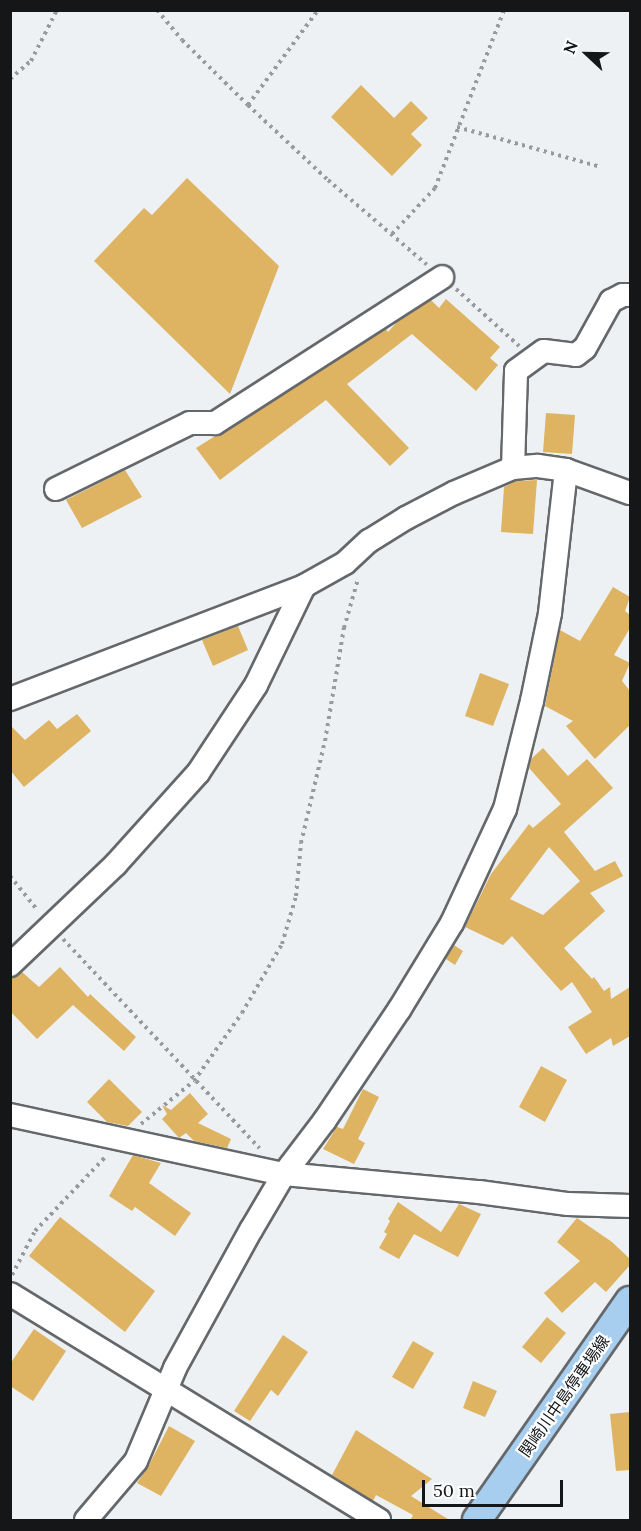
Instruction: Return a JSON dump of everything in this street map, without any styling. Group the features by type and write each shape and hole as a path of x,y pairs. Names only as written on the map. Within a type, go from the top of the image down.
{"main road":[{"name":"関崎川中島停車場線","path":"477,1521 630,1301"}],"street":[{"path":"56,489 190,423 215,423 442,277"},
{"path":"513,468 516,371 544,351 576,355 585,348 611,302 623,295 630,295"},
{"path":"10,699 304,586 345,563 369,541 454,493 513,468 538,466 566,470 630,493"},
{"path":"86,1521 136,1461 164,1390 284,1174 325,1120 399,1010 440,942 505,809 532,701 550,613 566,470"},
{"path":"10,965 52,928 116,864 198,772 256,685 304,586"},
{"path":"10,1115 284,1174 568,1204 630,1206"},
{"path":"10,1294 379,1521"}],"path":[{"path":"10,79 31,61 57,10"},
{"path":"157,10 182,40 328,180 533,358"},
{"path":"248,105 318,10"},
{"path":"392,234 435,188 457,126 477,83 504,10"},
{"path":"457,126 601,167"},
{"path":"10,1279 35,1232 122,1140 194,1081 242,1013 282,944 296,896 301,843 325,741 344,628 369,541"},
{"path":"10,876 52,928 284,1174"}],"building":[{"path":"361,85 394,118 411,101 428,118 411,134 422,145 392,176 331,117"},
{"path":"187,178 279,266 230,394 94,261 144,208 152,215"},
{"path":"446,299 500,347 490,358 498,365 476,391 412,334 347,384 409,448 390,466 326,400 220,480 196,448 386,329 388,332 397,322 431,300 439,308"},
{"path":"546,413 575,415 572,454 543,452"},
{"path":"125,470 142,497 82,528 66,500"},
{"path":"537,480 533,534 501,532 504,487 516,481"},
{"path":"613,587 630,597 625,611 630,615 630,628 614,655 630,663 622,681 630,691 630,725 595,759 566,726 573,721 545,706 560,630 580,641"},
{"path":"238,626 248,650 213,666 202,640"},
{"path":"480,673 509,684 493,726 465,716"},
{"path":"77,714 91,731 24,787 10,770 10,725 25,740 49,720 57,729"},
{"path":"543,748 568,776 587,759 613,788 564,832 595,871 615,861 623,876 590,893 605,911 564,948 592,979 594,977 604,991 610,987 611,999 630,987 630,1036 613,1046 611,1038 586,1054 568,1027 592,1012 572,982 561,991 512,936 503,945 465,927 491,874 529,824 533,828 561,804 529,768 531,759","holes":["549,847 580,881 543,915 510,899"]},
{"path":"454,945 463,951 455,965 446,959"},
{"path":"60,967 88,997 90,994 136,1037 124,1051 73,1005 37,1039 10,1011 10,978 22,972 39,987"},
{"path":"541,1066 567,1080 545,1122 519,1107"},
{"path":"109,1079 142,1112 128,1126 107,1122 87,1102"},
{"path":"363,1089 379,1097 358,1139 365,1143 354,1164 323,1149 337,1127 343,1129"},
{"path":"190,1093 208,1114 198,1123 231,1139 227,1148 194,1141 186,1133 179,1138 162,1119 167,1114 162,1105 171,1110"},
{"path":"133,1155 161,1163 149,1183 191,1213 175,1236 135,1207 132,1211 109,1196"},
{"path":"398,1202 441,1232 459,1204 481,1214 458,1257 414,1234 399,1259 379,1248 387,1234 384,1232 390,1221 388,1219"},
{"path":"60,1217 155,1291 125,1332 29,1256"},
{"path":"577,1218 612,1242 630,1259 630,1265 606,1292 595,1282 562,1313 544,1293 580,1261 557,1242"},
{"path":"547,1317 566,1333 541,1363 522,1347"},
{"path":"34,1329 66,1351 33,1401 10,1386 10,1364"},
{"path":"283,1335 308,1352 278,1396 271,1390 250,1421 234,1411"},
{"path":"413,1341 434,1353 413,1389 392,1377"},
{"path":"473,1381 497,1391 485,1417 463,1408"},
{"path":"630,1412 630,1470 616,1471 610,1414"},
{"path":"169,1426 195,1441 161,1496 137,1483"},
{"path":"356,1430 432,1479 411,1496 451,1521 410,1521 413,1515 376,1495 373,1501 332,1475"}]}
